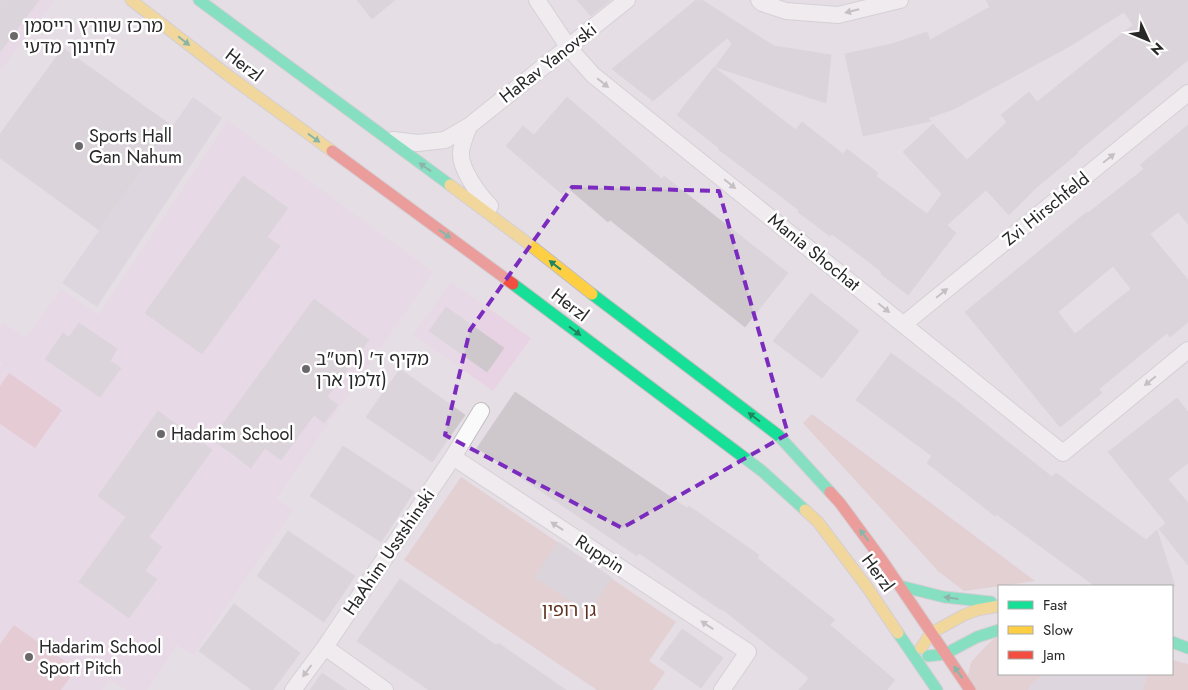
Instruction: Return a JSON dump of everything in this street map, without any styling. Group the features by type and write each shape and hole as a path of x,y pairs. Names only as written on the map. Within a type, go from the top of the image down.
{"main road":[{"name":"Herzl","path":"131,0 230,76 462,246 762,471 818,522 867,587 937,690"},
{"name":"Herzl","path":"199,0 525,241 778,435 840,503 900,586 970,690"},
{"path":"900,586 944,597 998,605"},
{"path":"915,657 931,633 964,615 998,605"},
{"path":"915,657 946,654 977,637 998,630"},
{"path":"1173,642 1188,648"}],"street":[{"name":"Mania Shochat","path":"537,0 569,48 593,75 1064,453 1188,350"},
{"name":"HaRav Yanovski","path":"388,140 418,143 445,140 469,126 627,0"},
{"path":"759,0 762,3 786,11 838,15 900,0"},
{"name":"Zvi Hirschfeld","path":"904,324 1188,93"},
{"path":"469,126 460,154 467,174 486,201 525,241"},
{"name":"HaAhim Usstshinski","path":"292,690 325,647 453,457 480,411"},
{"name":"Ruppin","path":"453,457 748,652 722,690"},
{"path":"325,647 386,690"}],"highlighted area":[{"path":"572,187 719,191 788,434 622,528 445,435 470,330"}],"shaded area":[{"name":"מרכז שוורץ רייסמן לחינוך מדעי","path":"0,0 55,0 0,71"},
{"path":"193,97 222,118 97,307 62,283"},
{"name":"Hadarim School","path":"228,121 433,272 276,499 293,510 193,655 177,645 147,690 127,690 109,680 102,690 0,690 0,368 3,363 0,361 0,327 3,323 26,338 61,289 99,315"},
{"path":"451,282 531,338 493,391 413,335"},
{"path":"9,373 62,410 35,448 0,424 0,386"},
{"name":"Hadarim School Sport Pitch","path":"14,625 76,669 61,690 0,690 0,644"},
{"path":"1043,675 1148,675 1143,690 1028,690 1032,683"}],"green space":[{"path":"812,414 1035,581 964,591 938,571 803,423"},
{"name":"גן רופין","path":"461,477 676,622 649,661 665,672 653,690 597,690 404,560"},
{"path":"998,635 998,675 1173,675 1173,660 1188,664 1188,690 970,690 966,684 971,662"}],"building":[{"path":"0,0 39,0 0,52"},
{"path":"357,0 395,0 372,19"},
{"path":"577,0 610,0 591,16"},
{"path":"696,0 702,0 774,46 831,55 826,103 715,67 732,44 727,38 653,101 612,69"},
{"path":"986,0 1188,0 1188,60 1077,152 1037,187 1009,215 986,190 947,225 956,233 908,295 881,274 882,272 832,234 830,236 798,212 799,210 718,149 677,115 714,67 796,130 802,122 843,154 847,149 878,173 876,176 927,214 942,194 903,152 933,124 967,160 1007,122 1001,115 1029,92 1037,102 1133,25 1124,12 1070,46 954,109 928,118 931,121 863,136 845,54 892,44 927,32 930,40 990,7"},
{"name":"Sports Hall Gan Nahum","path":"63,48 172,126 99,230 0,158 0,134"},
{"path":"567,97 662,179 664,176 788,273 745,327 610,220 608,222 568,188 562,194 506,146 523,126 534,135"},
{"path":"1188,125 1188,224 1178,212 1150,234 1188,280 1188,322 1170,337 1167,333 1099,389 1102,393 1060,427 965,312 1087,212 1144,169 1140,165","holes":["1113,266 1131,289 1075,334 1058,312"]},
{"path":"243,176 288,208 267,237 280,246 202,354 145,313"},
{"path":"811,293 859,331 822,378 773,341"},
{"name":"מקיף ד' (חט\"ב זלמן ארן)","path":"314,299 369,340 327,397 338,405 324,423 314,415 281,460 265,448 251,468 212,439"},
{"path":"446,307 504,348 487,372 429,331"},
{"path":"79,323 117,349 110,361 121,368 100,397 45,359 63,333 69,337"},
{"path":"891,353 954,399 1052,477 1056,473 1146,540 1157,530 1175,586 1094,585 996,514 995,516 927,463 932,456 856,400"},
{"path":"400,369 465,415 432,462 366,417"},
{"path":"515,392 687,508 689,506 759,555 757,558 835,620 830,625 895,680 887,690 799,690 809,678 722,609 639,553 637,556 477,448"},
{"path":"1177,398 1188,412 1188,463 1168,479 1188,503 1188,565 1159,529 1166,523 1108,452"},
{"path":"158,411 212,450 149,537 162,547 145,571 157,579 129,618 79,582 126,517 98,496"},
{"path":"343,446 414,492 381,542 310,496"},
{"path":"288,531 355,576 324,622 257,576"},
{"path":"558,542 612,578 588,613 535,577"},
{"path":"400,579 496,645 498,643 566,690 429,690 357,641"},
{"path":"234,604 300,653 273,690 252,690 199,651"},
{"path":"682,629 723,658 701,688 660,659"},
{"path":"322,673 347,690 310,690"}],"traffic: fast":[{"path":"199,0 450,185"},
{"path":"513,284 762,471 805,510"},
{"path":"592,294 778,435 830,492"},
{"path":"900,586 944,597 991,602"},
{"path":"928,656 945,654 977,637 998,630"},
{"path":"898,633 937,690"},
{"path":"1173,642 1188,648"}],"traffic: slow":[{"path":"131,0 229,76 332,151"},
{"path":"450,185 592,294"},
{"path":"805,510 818,522 867,587 898,633"},
{"path":"921,648 931,633 964,615 977,610 998,606"}],"traffic: jam":[{"path":"332,151 513,284"},
{"path":"830,492 882,560 970,690"}],"place":[{"name":"מרכז שוורץ רייסמן לחינוך מדעי","path":"14,36"},
{"name":"Sports Hall Gan Nahum","path":"79,146"},
{"name":"מקיף ד' (חט\"ב זלמן ארן)","path":"306,369"},
{"name":"Hadarim School","path":"161,434"},
{"name":"Hadarim School Sport Pitch","path":"29,657"}]}
